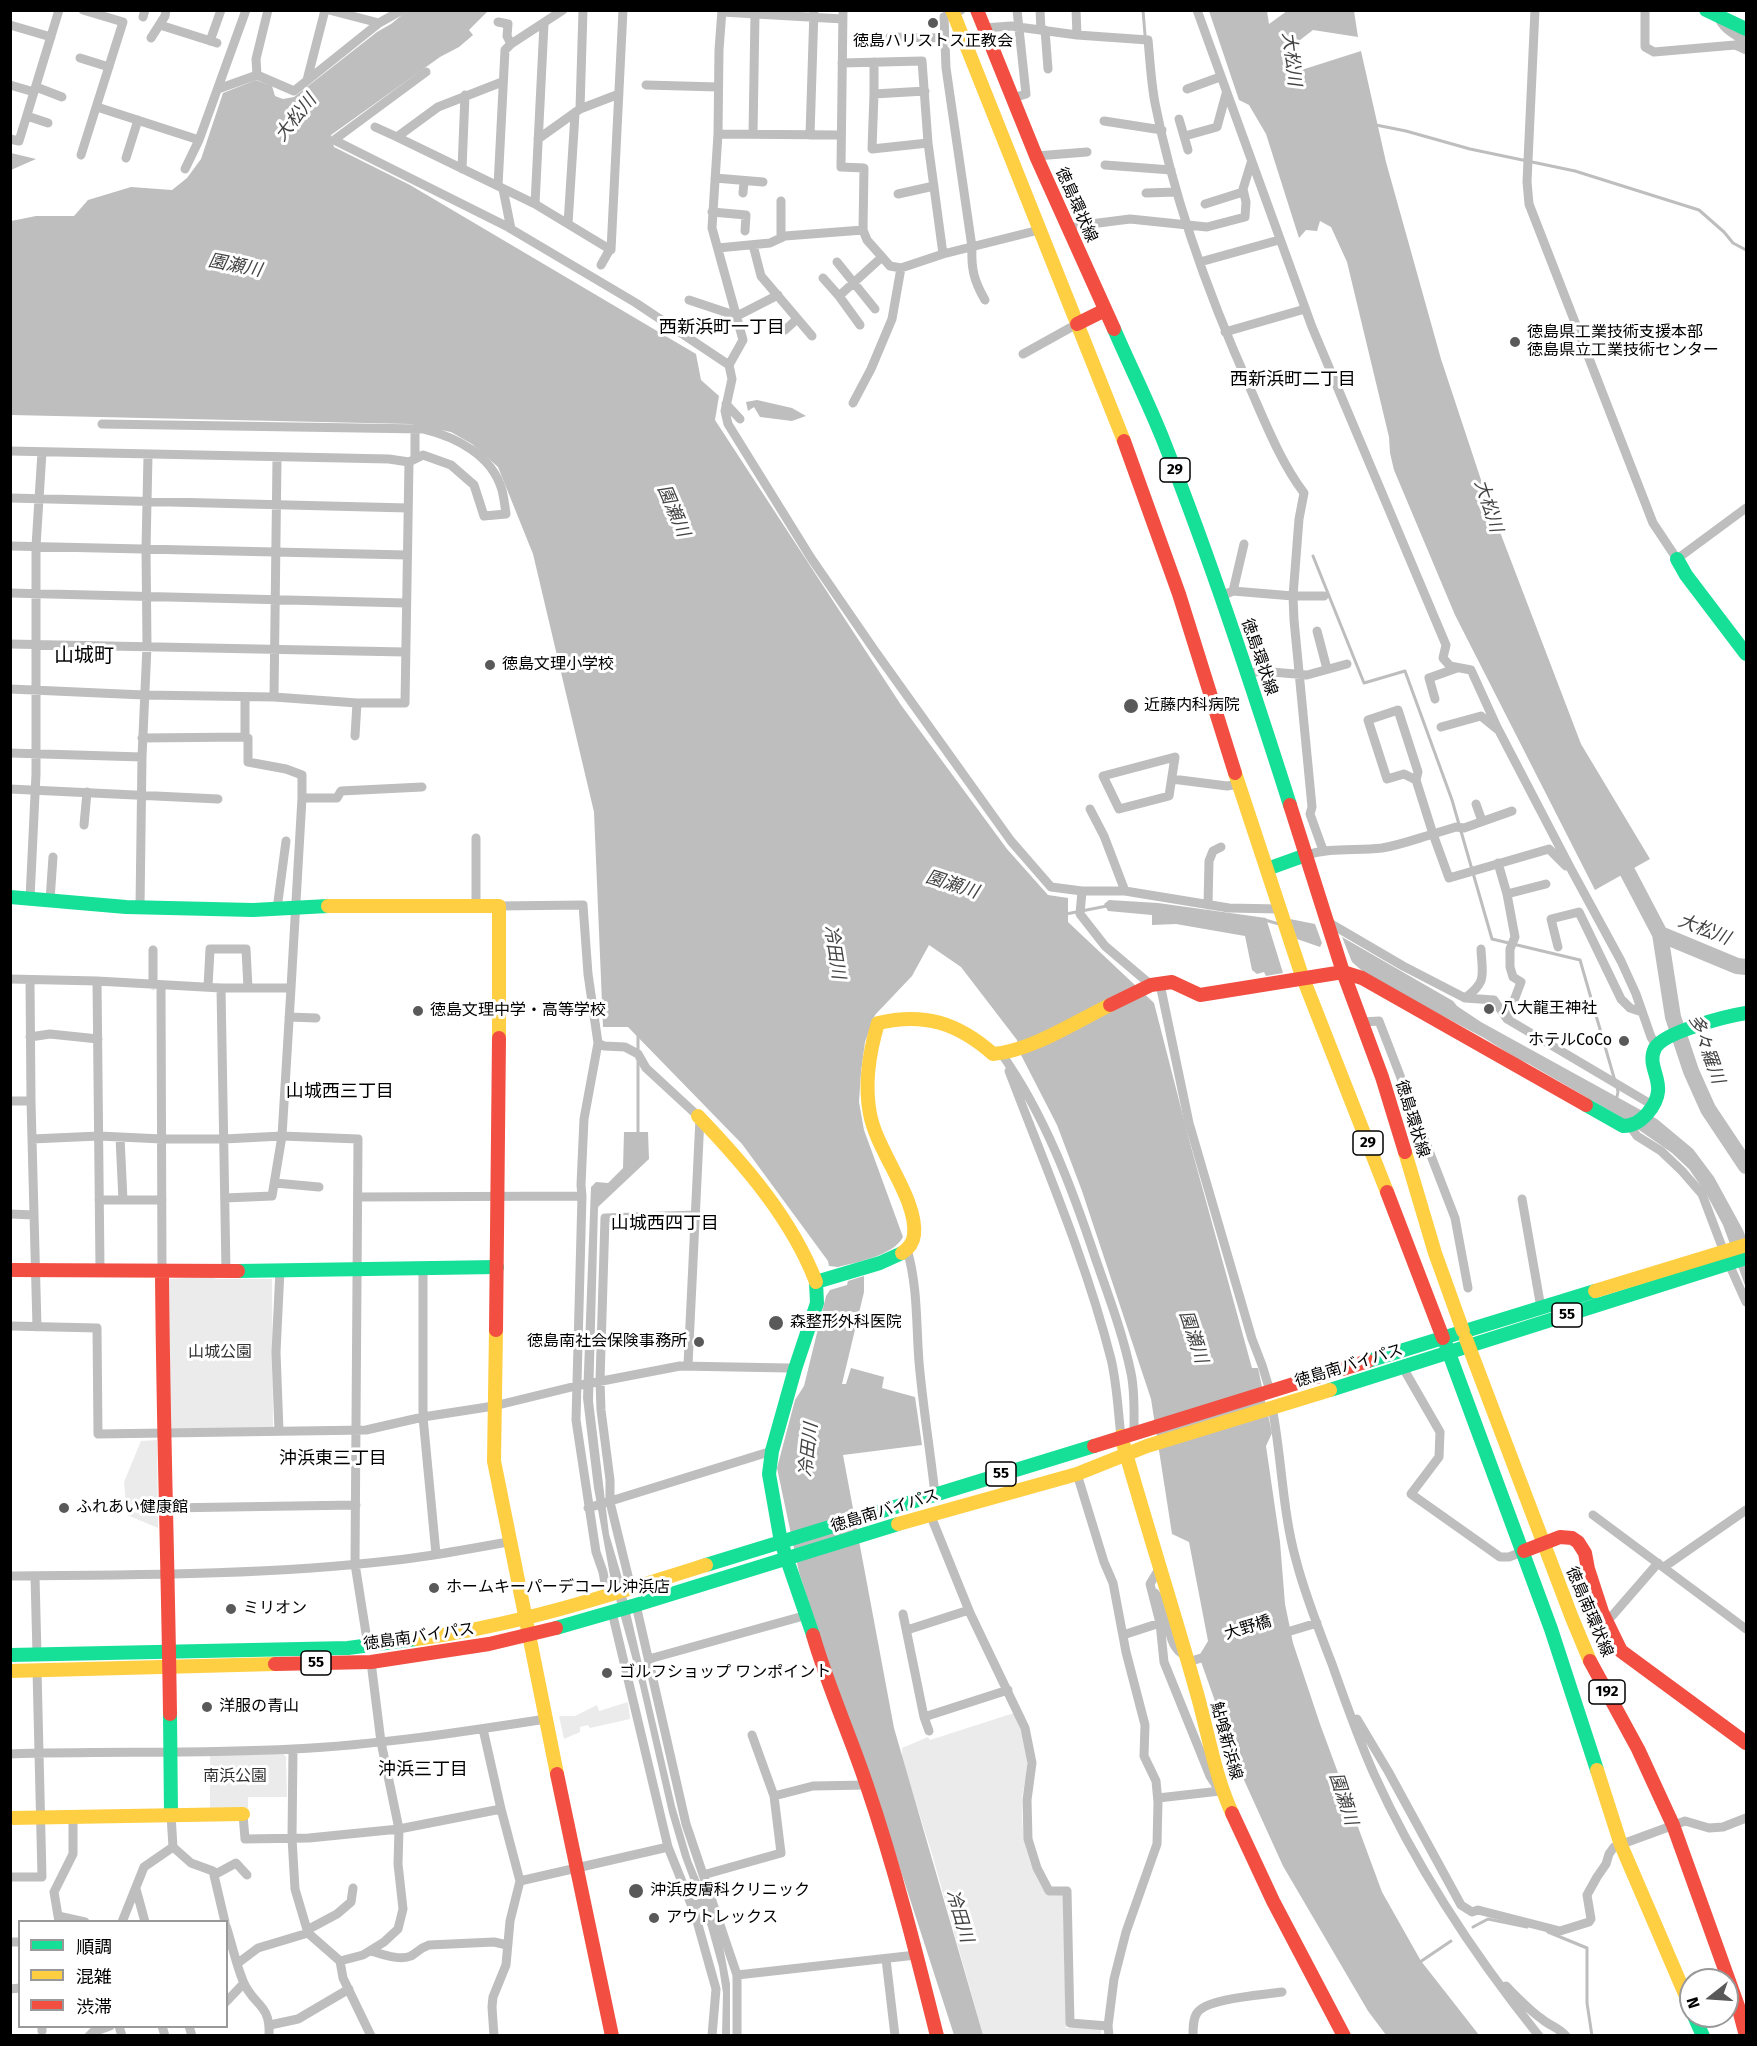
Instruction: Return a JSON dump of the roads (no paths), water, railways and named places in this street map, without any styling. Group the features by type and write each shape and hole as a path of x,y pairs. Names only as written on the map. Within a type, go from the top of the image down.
{"main road":[{"name":"徳島環状線","path":"977,10 1036,156 1163,439 1227,593 1248,674 1327,924 1382,1077 1435,1253 1463,1331"},
{"name":"29","path":"955,12 1159,535 1191,627 1302,976 1414,1258 1443,1338"},
{"path":"1712,13 1746,29"},
{"path":"1077,324 1105,310"},
{"path":"1677,559 1686,575 1746,654"},
{"path":"1267,869 1306,855"},
{"path":"10,897 140,907 277,909 500,906 494,1461 612,2036"},
{"path":"816,1282 896,1257 908,1249 915,1238 909,1206 878,1141 869,1110 867,1077 871,1047 879,1023 899,1017 911,1017 954,1026 971,1035 993,1054 1005,1053 1024,1048 1152,985 1172,982 1200,994 1302,976 1343,972 1362,978 1623,1126 1633,1126 1652,1109 1660,1093 1653,1059 1661,1042 1690,1029 1734,1014 1746,1013"},
{"path":"699,1117 737,1158 784,1221 809,1261 816,1282 817,1302 772,1451 769,1474 785,1541 821,1663 867,1785 902,1895 937,2036"},
{"name":"徳島南バイパス","path":"10,1671 371,1662 489,1644 529,1635 633,1606 930,1514 1077,1474 1147,1446 1469,1347 1729,1257 1746,1245"},
{"name":"徳島南バイパス","path":"10,1655 348,1648 485,1628 629,1589 1541,1308 1729,1257 1746,1258"},
{"path":"10,1270 100,1269 162,1272 497,1267"},
{"path":"162,1272 171,1815"},
{"name":"徳島南環状線","path":"1463,1331 1572,1618 1593,1667 1638,1749 1673,1825 1738,2006 1746,2036"},
{"name":"192","path":"1443,1338 1524,1551 1621,1845 1679,1980"},
{"name":"鮎喰新浜線","path":"1133,1433 1126,1453 1159,1569 1190,1659 1222,1795 1273,1901 1344,2036"},
{"path":"1524,1551 1562,1536 1574,1539 1580,1544 1613,1638 1621,1651 1746,1743"},
{"path":"10,1818 243,1814"}],"street":[{"path":"10,139 19,141 59,10"},
{"path":"81,155 123,22 83,10"},
{"path":"151,38 166,10"},
{"path":"160,25 213,42 221,10"},
{"path":"185,170 199,140 246,10"},
{"path":"257,75 256,59 268,10"},
{"path":"307,80 325,10"},
{"path":"330,10 379,23"},
{"path":"218,89 257,75 294,91 379,23 402,10"},
{"path":"511,229 501,187 502,81 505,50 563,10"},
{"path":"568,225 583,10"},
{"path":"602,265 610,249 623,10"},
{"path":"1013,98 1026,94 1017,10"},
{"path":"1040,10 1048,69"},
{"path":"1076,10 1077,35"},
{"path":"1197,10 1305,309 1446,645 1443,658 1450,666 1471,670 1499,730 1621,961 1651,1037 1661,1042"},
{"path":"1535,10 1527,183 1529,204 1653,523 1677,559 1746,508"},
{"path":"1645,10 1645,47 1654,52 1735,45 1746,50"},
{"path":"1039,230 943,254 901,268 890,266 867,240 862,230 864,168 841,167 843,15 755,14 722,11 712,228 743,340 729,364 732,379 725,411 728,424 811,558 875,651 1011,841 1051,887 1082,891 1125,891 1229,908 1280,912"},
{"path":"955,12 944,17 943,38 972,247 971,266 976,284 985,300"},
{"path":"1712,13 1726,28 1746,42"},
{"path":"753,134 755,14"},
{"path":"810,135 814,14"},
{"path":"498,22 508,24 507,36 511,44"},
{"path":"536,204 544,24"},
{"path":"10,25 51,38"},
{"path":"984,28 1018,27 1077,35 1148,39 1155,102 1176,192 1187,226 1225,332 1266,424 1295,481 1304,493 1295,562 1294,620 1312,807 1310,814 1323,850"},
{"path":"890,37 943,38"},
{"path":"80,58 109,67"},
{"path":"842,63 922,61 928,143 943,254"},
{"path":"874,62 872,149 928,143"},
{"path":"426,72 334,140 511,229 636,303 729,364"},
{"path":"1187,89 1220,77"},
{"path":"397,137 438,107 502,81"},
{"path":"10,85 62,97"},
{"path":"646,85 718,87"},
{"path":"874,94 924,92"},
{"path":"538,139 577,112 619,94"},
{"path":"1185,136 1217,128 1226,94"},
{"path":"462,169 465,95"},
{"path":"97,106 199,140"},
{"path":"27,116 48,123"},
{"path":"1179,118 1188,150"},
{"path":"126,158 138,120"},
{"path":"1104,120 1162,130"},
{"path":"375,128 536,204 610,249"},
{"path":"718,134 841,135"},
{"path":"1036,156 1087,152"},
{"path":"1067,227 1130,219 1207,227 1245,217 1244,192 1251,163"},
{"path":"1106,165 1171,170"},
{"path":"715,178 763,182"},
{"path":"743,193 744,181"},
{"path":"898,194 934,186"},
{"path":"1146,193 1176,192"},
{"path":"1205,204 1244,192"},
{"path":"781,201 781,237"},
{"path":"712,212 746,215 745,231"},
{"path":"718,248 770,243 784,236 862,230"},
{"path":"1200,262 1279,240"},
{"path":"753,244 761,276 812,336"},
{"path":"839,296 882,257"},
{"path":"837,262 875,309"},
{"path":"853,403 871,369 892,319 901,268"},
{"path":"823,278 860,325"},
{"path":"689,300 737,316 778,295"},
{"path":"1225,332 1305,309"},
{"path":"785,330 797,319"},
{"path":"1023,354 1077,324"},
{"path":"726,404 740,419"},
{"path":"10,451 412,460 423,455 450,465 474,485 484,516 506,514 502,490 494,470 482,457 462,443 439,433 415,429 102,424"},
{"path":"10,690 405,703 408,508 415,429"},
{"path":"30,898 36,753 36,546 42,452"},
{"path":"140,907 141,758 147,646 148,455"},
{"path":"274,697 277,458"},
{"path":"10,498 408,508"},
{"path":"1244,544 1227,593 1324,596"},
{"path":"10,546 407,555"},
{"path":"10,594 406,603"},
{"path":"1317,631 1327,669"},
{"path":"10,644 405,652"},
{"path":"1248,674 1260,671 1307,675 1347,663"},
{"path":"1435,699 1429,678 1457,668"},
{"path":"225,1198 272,1196 275,1183 282,1136 302,798 302,775 286,769 248,762 248,738 245,737 245,697"},
{"path":"355,736 357,703"},
{"path":"1416,780 1404,774 1387,779 1368,720 1398,710 1418,772 1416,780 1449,878 1549,849 1571,869"},
{"path":"1441,727 1481,716 1499,730"},
{"path":"142,738 245,737"},
{"path":"10,753 141,758"},
{"path":"1175,757 1172,779 1169,796 1119,809 1103,776 1175,757"},
{"path":"1172,779 1227,786 1240,784"},
{"path":"302,798 337,798 341,791 422,787"},
{"path":"10,789 218,799"},
{"path":"84,825 87,792"},
{"path":"1476,804 1482,821"},
{"path":"1090,809 1104,836 1125,891"},
{"path":"1306,855 1323,850 1381,848 1399,845 1456,827 1464,828 1512,811"},
{"path":"1295,819 1310,814"},
{"path":"476,838 476,906"},
{"path":"277,909 286,841"},
{"path":"1208,905 1209,861 1213,851 1221,847"},
{"path":"50,900 53,857"},
{"path":"1498,862 1515,937 1509,949 1510,967 1513,977 1521,982 1507,1019"},
{"path":"1507,894 1546,884"},
{"path":"1082,891 1080,914 1105,946 1152,985 1189,1123 1268,1391"},
{"path":"500,906 584,906 588,974 598,1043 585,1119 581,1185 576,1420 596,1552 609,1595"},
{"path":"1557,947 1551,919 1579,912 1621,999 1630,1008 1642,1012"},
{"path":"1327,924 1465,998 1494,1000 1507,1019 1652,1109"},
{"path":"208,987 210,949 246,949 248,988"},
{"path":"1465,998 1476,990 1483,980 1481,949"},
{"path":"153,950 157,985 162,1139 162,1272"},
{"path":"10,979 221,988 291,988"},
{"path":"30,980 37,1327"},
{"path":"98,981 100,1269"},
{"path":"221,988 226,1271"},
{"path":"290,1017 316,1018"},
{"path":"1363,1022 1379,1021 1393,1052 1455,1218 1468,1288"},
{"path":"30,1037 50,1034 98,1039"},
{"path":"598,1043 604,1046 625,1047 638,1054 646,1068 699,1117 688,1365"},
{"path":"1005,1053 1086,1271 1117,1390 1133,1433"},
{"path":"1005,1053 1040,1118 1070,1186 1116,1316 1132,1375 1133,1433"},
{"path":"10,1101 31,1101"},
{"path":"1633,1126 1637,1136 1661,1151 1702,1194 1746,1302"},
{"path":"32,1139 99,1136 162,1139 282,1136 358,1139 355,1564 368,1646"},
{"path":"120,1137 123,1200"},
{"path":"275,1183 319,1187"},
{"path":"358,1197 582,1196"},
{"path":"1522,1199 1541,1308"},
{"path":"99,1200 162,1200"},
{"path":"10,1214 34,1215"},
{"path":"629,1589 610,1502 610,1480 601,1410 605,1218 694,1215"},
{"path":"908,1249 918,1307 923,1407 935,1494"},
{"path":"423,1268 423,1417 436,1554"},
{"path":"279,1431 276,1352 280,1270"},
{"path":"10,1326 97,1328 98,1434 356,1431 423,1417 494,1406 576,1386 688,1365 795,1370"},
{"path":"1402,1366 1440,1432 1439,1457 1411,1494 1500,1557 1509,1557 1524,1551"},
{"path":"1270,1408 1285,1504 1312,1624 1374,1773 1431,1884 1482,1963 1539,2036"},
{"path":"588,1508 772,1451"},
{"path":"930,1514 969,1610 1025,1728 1032,1763 1027,1800 1028,1839 1036,1868 1049,1890 1067,1891 1070,2023 1108,2031 1116,1970 1126,1932 1157,1844 1158,1798 1156,1781 1144,1756 1144,1725 1113,1583 1104,1562 1077,1474"},
{"path":"167,1508 356,1505"},
{"path":"1606,1619 1612,1616 1661,1565 1746,1510"},
{"path":"1593,1515 1746,1629"},
{"path":"10,1576 167,1575 264,1571 398,1560 509,1542"},
{"path":"1158,1798 1222,1795 1210,1776 1164,1662 1160,1623 1150,1584 1159,1569"},
{"path":"35,1576 37,1655"},
{"path":"1151,1588 1163,1605 1170,1633 1178,1651 1190,1659"},
{"path":"633,1606 649,1659 686,1824 738,1975 737,2036"},
{"path":"907,1630 969,1610"},
{"path":"614,1611 668,1847 692,1906 716,1989 712,2036"},
{"path":"903,1614 924,1717 929,1731"},
{"path":"649,1659 807,1615"},
{"path":"1123,1635 1160,1623"},
{"name":"大野橋","path":"1190,1659 1312,1624"},
{"path":"340,1961 371,1951 398,1929 402,1909 398,1864 399,1829 381,1742 371,1662"},
{"path":"10,1877 42,1877 37,1670"},
{"path":"924,1717 1008,1690"},
{"path":"1349,1712 1354,1713 1461,1905 1472,1912 1478,1910 1560,1931 1589,1923 1591,1920 1587,1895 1614,1847 1685,1821 1709,1828 1723,1827 1746,1818"},
{"path":"10,1754 293,1749 381,1742 546,1719"},
{"path":"483,1729 520,1881 510,1921 506,1965 493,1997 494,2036"},
{"path":"703,1875 781,1853 774,1796 752,1735"},
{"path":"293,1749 292,1838 295,1889 307,1932 340,1961 344,1978 371,2036"},
{"path":"774,1796 813,1786 867,1785"},
{"path":"243,1814 244,1839 292,1838 399,1829 501,1809"},
{"path":"171,1815 173,1847 191,1863 213,1871 225,1920"},
{"path":"58,1919 54,1892 73,1854 73,1817"},
{"path":"123,1920 144,1867 173,1847"},
{"path":"520,1881 668,1847"},
{"path":"214,1875 236,1863 247,1875"},
{"path":"238,1963 258,1948 307,1932 337,1914 351,1902 353,1888"},
{"path":"136,1889 144,1920"},
{"path":"692,1906 712,1899"},
{"path":"228,1938 244,1983 265,2009 269,2030 298,2019 316,2004 349,1989"},
{"path":"371,1951 402,1957 411,1956 419,1949 429,1945 494,1942 507,1945"},
{"path":"738,1975 916,1955"},
{"path":"886,1959 895,2036"},
{"path":"228,2000 244,1983"},
{"path":"1498,1984 1504,1984 1544,2022 1560,2030 1566,2036"},
{"path":"1192,2036 1198,2011 1205,2006 1282,1992"},
{"path":"89,2036 104,2028"}],"water":[{"path":"407,11 488,11 469,30 473,35 459,47 440,57 331,135 334,147 410,185 696,354 701,380 719,396 715,420 901,705 1007,849 1048,895 1068,898 1068,922 1154,1003 1252,1368 1258,1368 1272,1433 1266,1446 1280,1542 1285,1604 1293,1643 1320,1724 1382,1892 1421,1961 1479,2035 1386,2035 1368,2011 1283,1866 1239,1769 1199,1656 1208,1641 1189,1542 1172,1534 1151,1399 1082,1191 1057,1125 1021,1055 1017,1040 961,967 929,945 912,976 875,1015 865,1042 859,1102 864,1130 903,1237 898,1244 883,1254 838,1267 829,1266 828,1261 742,1144 628,1027 603,1027 594,812 533,554 498,467 472,444 451,432 410,424 11,415 11,221 36,216 74,216 88,200 131,187 172,190 187,178 201,159 223,93 256,80 272,86 275,96 283,99 294,97"},
{"path":"1209,11 1267,11 1269,24 1287,11 1354,11 1358,37 1313,30 1282,54 1292,73 1361,51 1386,162 1441,359 1487,498 1581,744 1650,859 1595,890 1455,615 1394,470 1389,437 1347,262 1331,227 1320,221 1317,231 1306,230 1299,238 1266,134 1249,105 1239,100"},
{"path":"11,153 36,159 11,170"},
{"path":"757,400 792,408 806,416 792,421 760,417 754,407 748,411 746,402"},
{"path":"1109,900 1158,903 1266,918 1283,973 1266,976 1264,972 1257,974 1252,970 1245,936 1176,924 1152,925 1152,915 1108,911 1104,904"},
{"path":"1290,919 1315,924 1322,943 1320,947 1297,939"},
{"path":"1342,937 1453,1001 1481,1022 1657,1119 1693,1149 1714,1177 1743,1230 1746,1238 1746,1288 1723,1225 1707,1195 1689,1169 1672,1153 1619,1116 1484,1038 1368,976 1352,962"},
{"path":"624,1132 648,1132 649,1159 598,1207 593,1401 609,1534 622,1578 675,1806 691,1860 722,1941 730,1984 730,2035 722,2035 723,1993 719,1967 708,1927 682,1857 669,1813 640,1686 611,1581 594,1488 583,1398 591,1187 596,1182 608,1183 623,1168"},
{"name":"冷田川","path":"864,1276 864,1292 842,1384 846,1384 851,1368 884,1377 882,1388 915,1397 922,1445 843,1455 894,1728 983,2035 954,2035 874,1788 837,1691 799,1572 777,1468 795,1400 804,1386 826,1296 830,1290 847,1285 848,1281"}],"waterway":[{"path":"1143,10 1145,35"},
{"path":"1376,125 1470,149 1575,171 1699,210 1733,243 1746,250"},
{"path":"1313,556 1364,683 1405,671 1452,800 1492,939 1580,960 1615,1081"},
{"name":"多々羅川","path":"1617,852 1660,934 1673,1017 1691,1071 1708,1109 1746,1166"},
{"path":"1066,914 1107,906"},
{"path":"1265,920 1279,924"},
{"name":"大松川","path":"1660,934 1737,966 1746,967"},
{"path":"638,1034 638,1051"},
{"path":"638,1061 638,1135"},
{"path":"1616,1101 1617,1087"},
{"path":"1473,1927 1488,1919 1527,1927"},
{"path":"1548,1932 1587,1948 1587,2003 1592,2036"},
{"path":"1420,1962 1451,1941"}],"place":[{"name":"徳島ハリストス正教会","path":"933,23"},
{"name":"徳島県工業技術支援本部 徳島県立工業技術センター","path":"1515,342"},
{"name":"徳島文理小学校","path":"490,665"},
{"name":"近藤内科病院","path":"1131,706"},
{"name":"八大龍王神社","path":"1489,1009"},
{"name":"徳島文理中学・高等学校","path":"418,1011"},
{"name":"ホテルCoCo","path":"1624,1041"},
{"name":"森整形外科医院","path":"776,1323"},
{"name":"徳島南社会保険事務所","path":"699,1342"},
{"name":"ふれあい健康館","path":"64,1508"},
{"name":"ホームキーパーデコール沖浜店","path":"434,1588"},
{"name":"ミリオン","path":"231,1609"},
{"name":"ゴルフショップ ワンポイント","path":"607,1673"},
{"name":"洋服の青山","path":"207,1707"},
{"name":"沖浜皮膚科クリニック","path":"636,1891"},
{"name":"アウトレックス","path":"654,1918"}],"district":[{"name":"西新浜町一丁目","path":"722,328"},
{"name":"西新浜町二丁目","path":"1293,380"},
{"name":"山城町","path":"84,656"},
{"name":"山城西三丁目","path":"340,1092"},
{"name":"山城西四丁目","path":"665,1224"},
{"name":"沖浜東三丁目","path":"333,1459"},
{"name":"沖浜三丁目","path":"423,1770"}],"water label":[{"name":"園瀬川","path":"235,266"},
{"name":"園瀬川","path":"673,511"},
{"name":"園瀬川","path":"952,885"},
{"name":"園瀬川","path":"1193,1337"},
{"name":"園瀬川","path":"1343,1799"}],"park label":[{"name":"山城公園","path":"220,1353"},
{"name":"南浜公園","path":"235,1777"}]}
